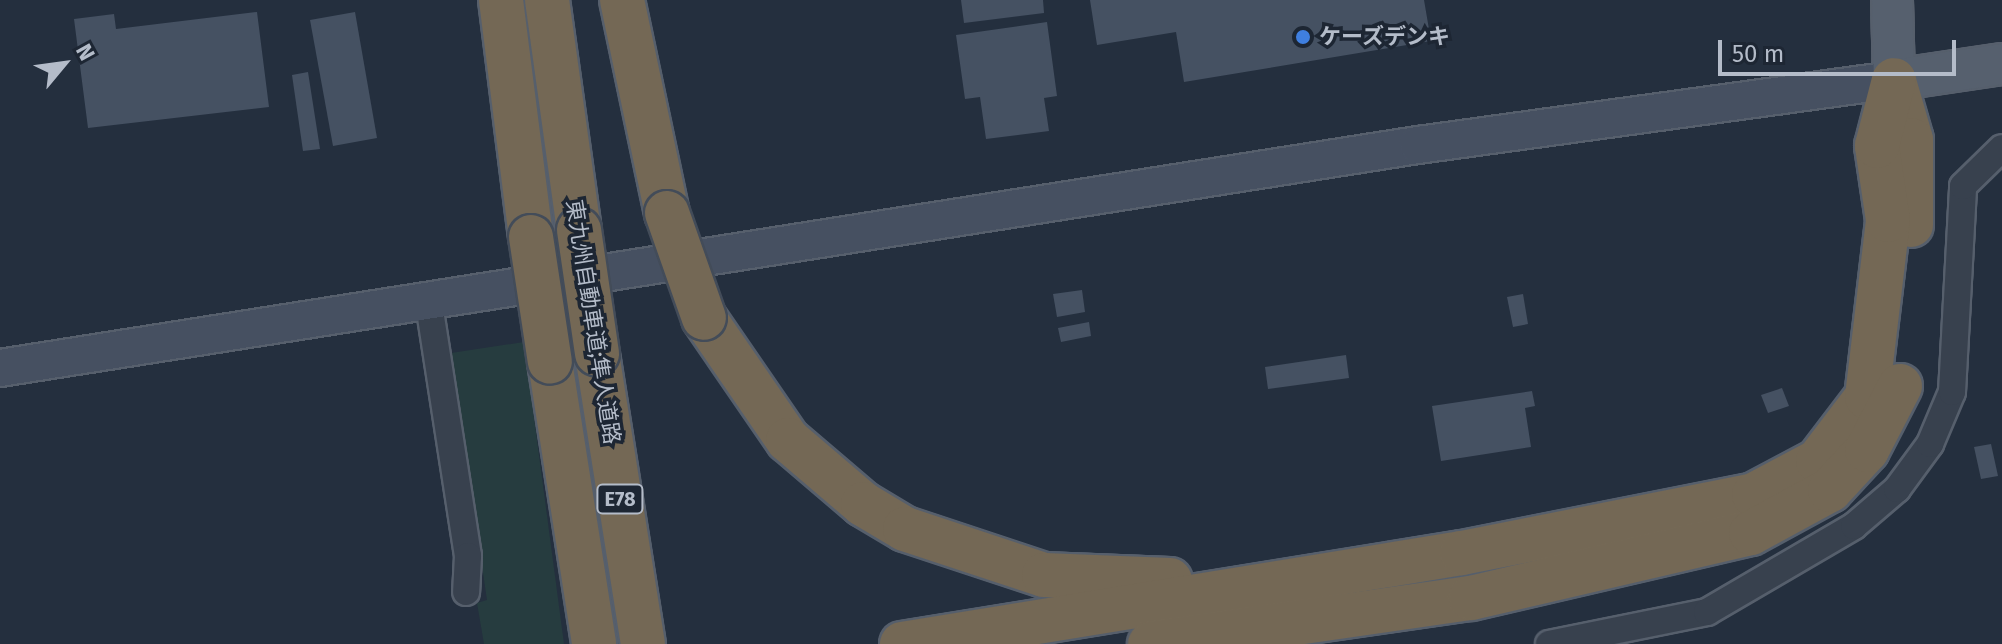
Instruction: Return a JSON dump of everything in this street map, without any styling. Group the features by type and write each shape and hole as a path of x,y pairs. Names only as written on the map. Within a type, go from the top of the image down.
{"highway":[{"name":"E78","path":"501,0 531,237 592,644"},
{"name":"東九州自動車道;隼人道路","path":"547,0 597,354 643,644"},
{"path":"622,0 667,213 704,318 788,440 863,504 938,544 1044,575 1295,602"},
{"path":"902,644 1295,602 1471,598 1751,533 1830,490 1867,450 1900,391 1911,140 1894,80"},
{"path":"1150,644 1295,602"},
{"path":"1244,644 1295,602"}],"main road":[{"path":"1892,0 1894,80 2002,64"}],"street":[{"path":"0,368 429,304 1418,145 1894,80"},
{"path":"1549,644 1707,612 1854,526 1897,489 1930,444 1952,392 1963,186 2002,148"},
{"path":"429,304 468,556 466,592"}],"green space":[{"path":"524,342 564,644 484,644 477,603 487,600 451,353"}],"building":[{"path":"961,0 1043,0 1044,13 964,23"},
{"name":"ケーズデンキ","path":"1090,0 1424,0 1431,41 1184,82 1176,32 1097,45"},
{"path":"257,12 269,107 88,128 74,19 114,14 116,29"},
{"path":"355,12 377,138 333,146 310,20"},
{"path":"1047,22 1057,96 1044,98 1049,131 986,139 980,97 965,99 956,35"},
{"path":"308,72 320,149 303,151 292,75"},
{"path":"1082,290 1085,312 1057,317 1053,294"},
{"path":"1523,294 1528,324 1513,327 1507,297"},
{"path":"1089,322 1091,336 1061,342 1058,328"},
{"path":"1346,355 1349,378 1268,389 1265,367"},
{"path":"1782,388 1789,406 1768,413 1761,395"},
{"path":"1532,391 1535,406 1525,408 1531,447 1441,461 1432,406"},
{"path":"1991,444 1998,476 1981,479 1974,447"}],"place":[{"name":"ケーズデンキ","path":"1303,37"}]}
